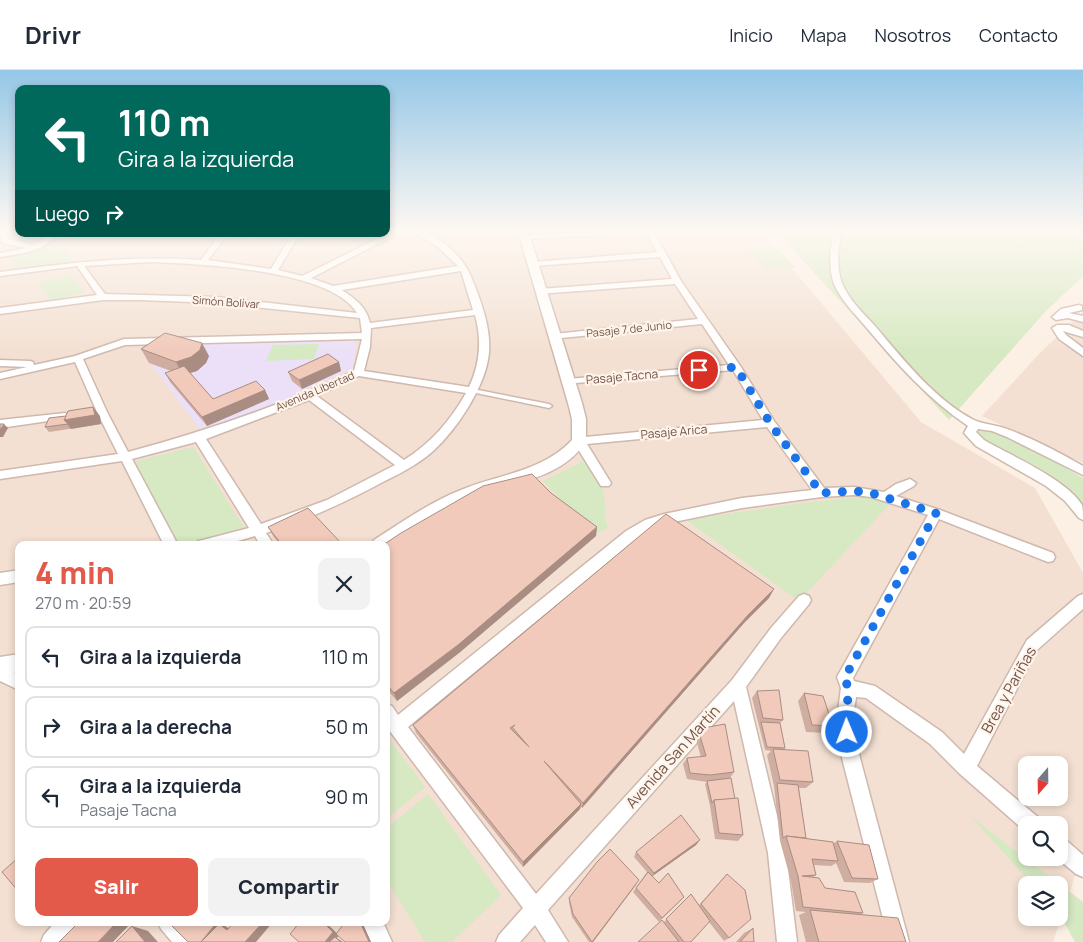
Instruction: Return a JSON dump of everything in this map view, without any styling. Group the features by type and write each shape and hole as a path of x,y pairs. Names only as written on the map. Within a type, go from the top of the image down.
{"street":[{"path":"0,274 29,271"},
{"path":"84,271 103,297"},
{"path":"274,271 304,278 333,289 356,305 363,316"},
{"path":"304,278 319,271"},
{"path":"333,289 446,271"},
{"path":"219,541 259,531 331,505 404,466 430,448 450,424 473,391 483,366 486,344 479,312 464,271"},
{"path":"535,271 579,419 579,441 605,483"},
{"path":"671,271 736,367 770,423 821,493"},
{"path":"836,271 837,281 850,304 891,351 938,400 974,425 992,427 1041,448 1083,470"},
{"path":"540,292 677,281"},
{"name":"Simón Bolívar","path":"0,311 103,297 217,300 363,316"},
{"path":"1081,305 1064,311 1056,317 1068,315 1083,318"},
{"path":"1081,305 1077,312 1083,318"},
{"path":"0,376 78,358 124,342 366,331 479,312"},
{"name":"Avenida Libertad","path":"0,475 125,456 199,437 310,396 358,373 366,354 366,331 363,316"},
{"name":"Pasaje 7 de Junio","path":"554,337 704,321"},
{"path":"1083,334 1069,328 1057,328 1062,337 1083,353"},
{"path":"78,358 98,413 125,456 168,541"},
{"path":"0,363 45,366"},
{"name":"Pasaje Tacna","path":"568,382 736,367"},
{"path":"358,373 473,391"},
{"path":"310,396 404,466"},
{"path":"0,424 74,415"},
{"name":"Pasaje Arica","path":"579,441 770,423"},
{"path":"974,425 970,433 980,443 1050,483 1068,498 1083,516"},
{"path":"199,437 265,541"},
{"path":"386,541 444,505 467,494 548,466 563,458 579,441"},
{"path":"885,498 900,487 910,483"},
{"path":"558,942 536,908 392,719 631,535 650,523 742,503 821,493 854,491 871,493 936,513 1048,557"},
{"path":"899,942 851,758 845,718 849,688 845,677 936,513"},
{"path":"0,578 15,576"},
{"name":"Avenida San Martín","path":"506,942 738,685 776,633 804,600"},
{"name":"Brea y Pariñas","path":"966,768 1032,645 1083,600"},
{"path":"0,666 15,664"},
{"path":"0,673 15,681"},
{"path":"738,685 777,853 787,942"},
{"path":"849,688 869,692 936,738 966,768 1022,816"},
{"path":"1068,854 1083,867"},
{"path":"51,942 66,926"},
{"path":"172,926 186,942"},
{"path":"374,926 382,942"}],"lane":[{"path":"473,391 549,406"}],"shaded area":[{"path":"0,271 794,271 921,422 1035,488 1083,573 1083,852 1068,897 1068,876 1018,876 1018,926 1058,926 1053,942 0,942"},
{"path":"1083,312 1083,463 982,416 1041,352"},
{"path":"353,340 357,345 352,369 292,397 201,431 140,349 150,344"}],"green space":[{"path":"812,271 1083,271 1083,276 1045,312 949,420"},
{"path":"69,274 84,292 52,301 38,283"},
{"path":"319,344 314,359 266,361 273,345"},
{"path":"975,427 1015,441 1083,478 1083,508 1074,495 976,436"},
{"path":"193,447 245,529 194,541 175,541 133,462"},
{"path":"589,456 600,478 605,503 605,518 608,527 599,533 564,503 543,481 578,464"},
{"path":"874,496 889,505 799,601 686,520 794,504"},
{"path":"390,740 425,787 390,816"},
{"path":"428,794 501,895 452,942 425,942 390,885 390,826"},
{"path":"970,816 1018,853 1018,866 1036,866 1049,876 1025,876"},
{"path":"1068,891 1083,902 1083,942 1075,942 1066,926 1068,926"}],"building":[{"path":"165,333 202,343 200,350 191,357 176,362 141,349"},
{"path":"328,354 339,362 299,380 288,372"},
{"path":"184,366 213,399 256,381 265,390 202,417 165,373"},
{"path":"93,407 95,415 64,420 68,411"},
{"path":"66,416 64,420 68,424 45,427 49,418"},
{"path":"532,474 551,493 597,527 458,645 394,693 390,688 389,541 483,486"},
{"path":"308,508 339,541 279,541 268,527"},
{"path":"666,514 774,589 748,615 583,803 544,761 581,804 523,862 413,725","holes":["515,725 512,727 529,747 510,728"]},
{"path":"779,690 783,720 763,718 757,691"},
{"path":"804,693 823,696 833,726 812,725"},
{"path":"761,722 780,723 785,748 767,747"},
{"path":"725,724 734,772 710,775 690,773 687,758 706,756 698,729"},
{"path":"773,749 808,751 813,782 780,780"},
{"path":"731,778 735,799 714,800 712,803 707,781"},
{"path":"777,783 798,785 806,838 786,836 783,838"},
{"path":"738,798 743,835 719,833 714,800"},
{"path":"681,815 700,840 654,873 636,852"},
{"path":"786,836 833,842 838,861 812,859 816,875 802,876 819,878 825,888 855,892 863,913 803,907 798,876"},
{"path":"837,841 869,845 878,879 852,878"},
{"path":"610,849 639,880 592,942 573,914 569,898 597,862"},
{"path":"15,861 15,887 2,872"},
{"path":"648,872 659,883 668,873 684,897 662,918 636,888"},
{"path":"727,874 745,890 751,919 729,938 701,904"},
{"path":"691,894 710,921 691,942 684,942 666,919"},
{"path":"810,910 898,918 906,942 819,942"},
{"path":"662,920 679,942 638,942"},
{"path":"75,926 113,926 98,942 59,942"},
{"path":"132,926 145,942 116,942"},
{"path":"172,926 214,926 201,942 188,942"},
{"path":"217,926 222,926 227,930 230,926 259,926 245,942 201,942"},
{"path":"297,926 327,926 333,932 325,942 299,942 290,934"},
{"path":"342,926 362,926 369,942 345,942 336,934"},
{"path":"753,928 754,942 740,942"},
{"path":"335,937 341,942 329,942"}],"route":[{"path":"699,370 736,367 770,423 821,493 854,491 871,493 936,513 845,677 849,688 845,718 847,732"}]}
